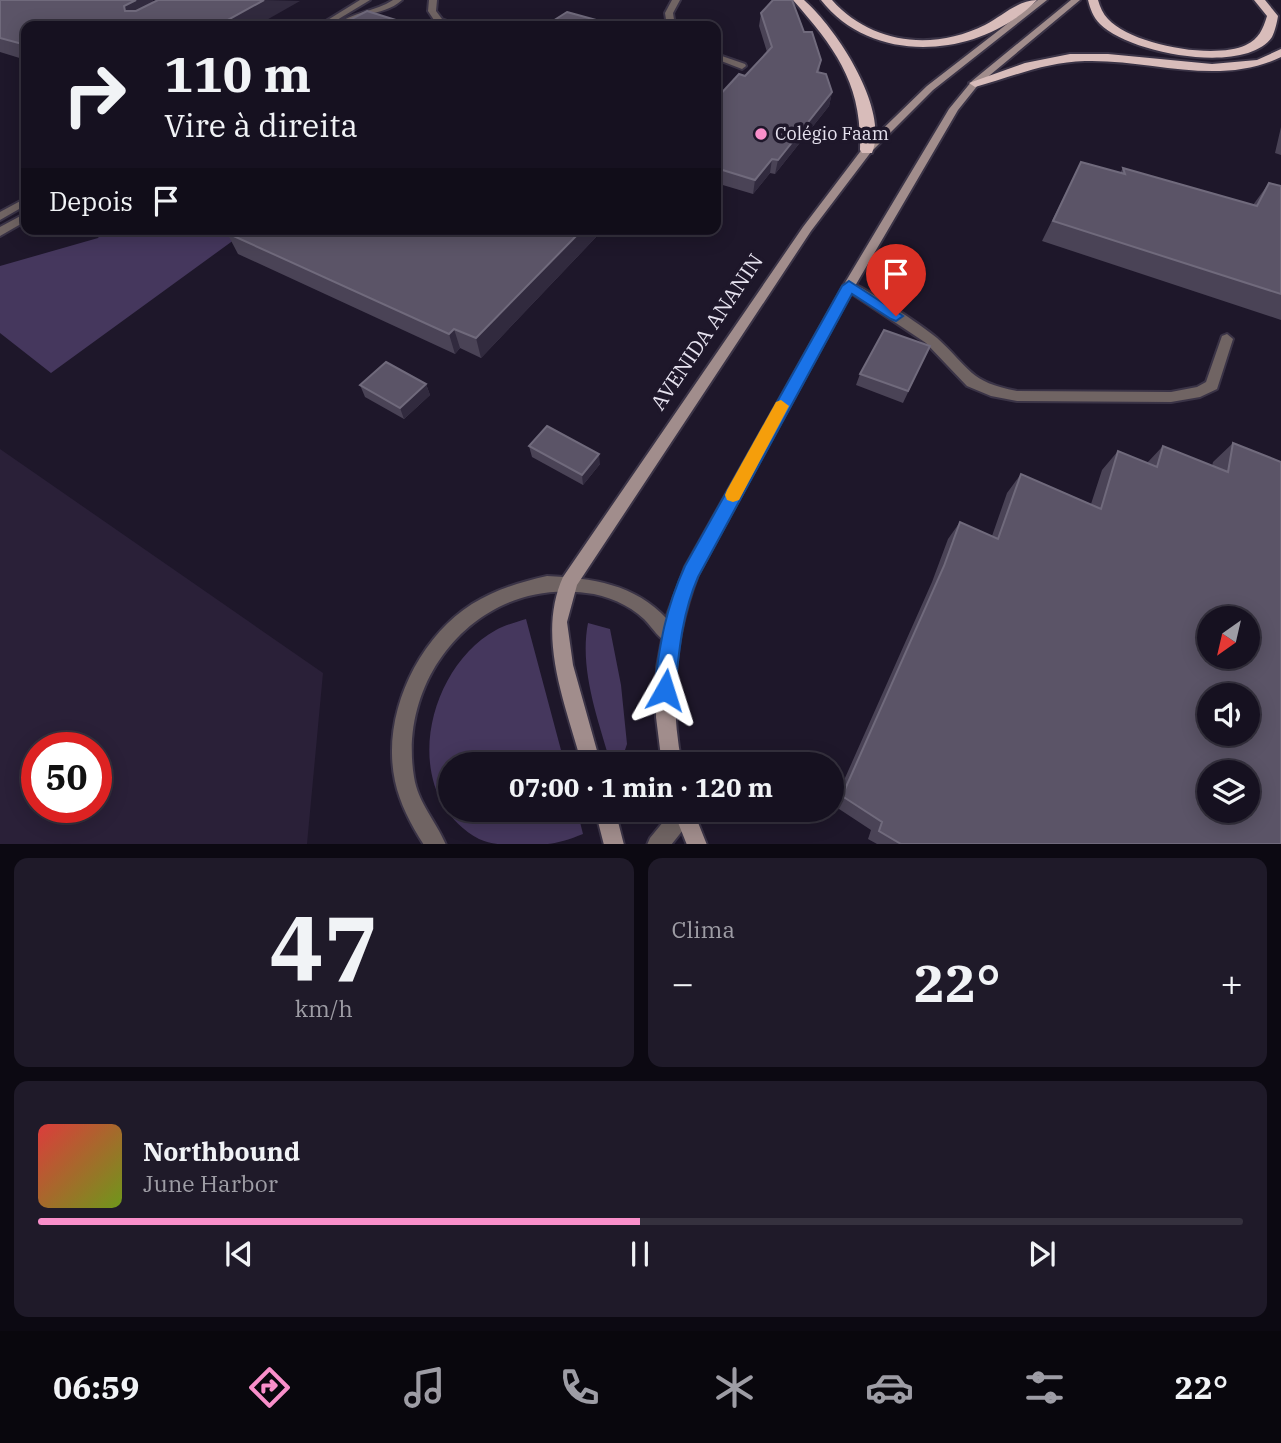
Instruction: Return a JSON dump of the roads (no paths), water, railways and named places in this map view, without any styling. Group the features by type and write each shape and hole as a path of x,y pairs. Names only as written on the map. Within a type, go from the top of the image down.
{"highway":[{"path":"798,0 852,72 866,111 867,150"},
{"path":"826,0 833,10 856,27 881,37 916,43 956,41 979,33 1004,20 1032,0"},
{"path":"1093,0 1095,9 1105,23 1133,40 1176,51 1218,54 1240,52 1263,42 1273,25 1273,16 1259,0"},
{"path":"975,83 1047,59 1110,57 1226,68 1254,65 1281,53"}],"main road":[{"name":"AVENIDA ANANIN","path":"588,752 564,665 559,622 569,582 807,229 867,150 930,88 1043,0"},
{"path":"669,752 666,738 665,690 671,636 679,601 691,572 849,286 954,109 975,83 1076,0"},
{"path":"608,822 614,844"},
{"path":"688,822 697,844"}],"street":[{"path":"331,21 366,0"},
{"path":"348,21 360,14 388,7 398,0"},
{"path":"433,0 432,11 439,21"},
{"path":"670,21 668,13 676,0"},
{"path":"348,11 360,14"},
{"path":"721,58 742,66"},
{"path":"0,216 21,204"},
{"path":"0,232 21,219"},
{"path":"849,286 931,340 972,382 991,391 1017,396 1171,397 1200,392 1212,385 1227,339"},
{"path":"435,844 418,819 404,776 403,731 414,689 433,651 462,620 495,598 531,585 569,582 608,590 644,608 671,636"},
{"path":"658,844 676,822"}],"place":[{"name":"Colégio Faam","path":"761,134"}]}
